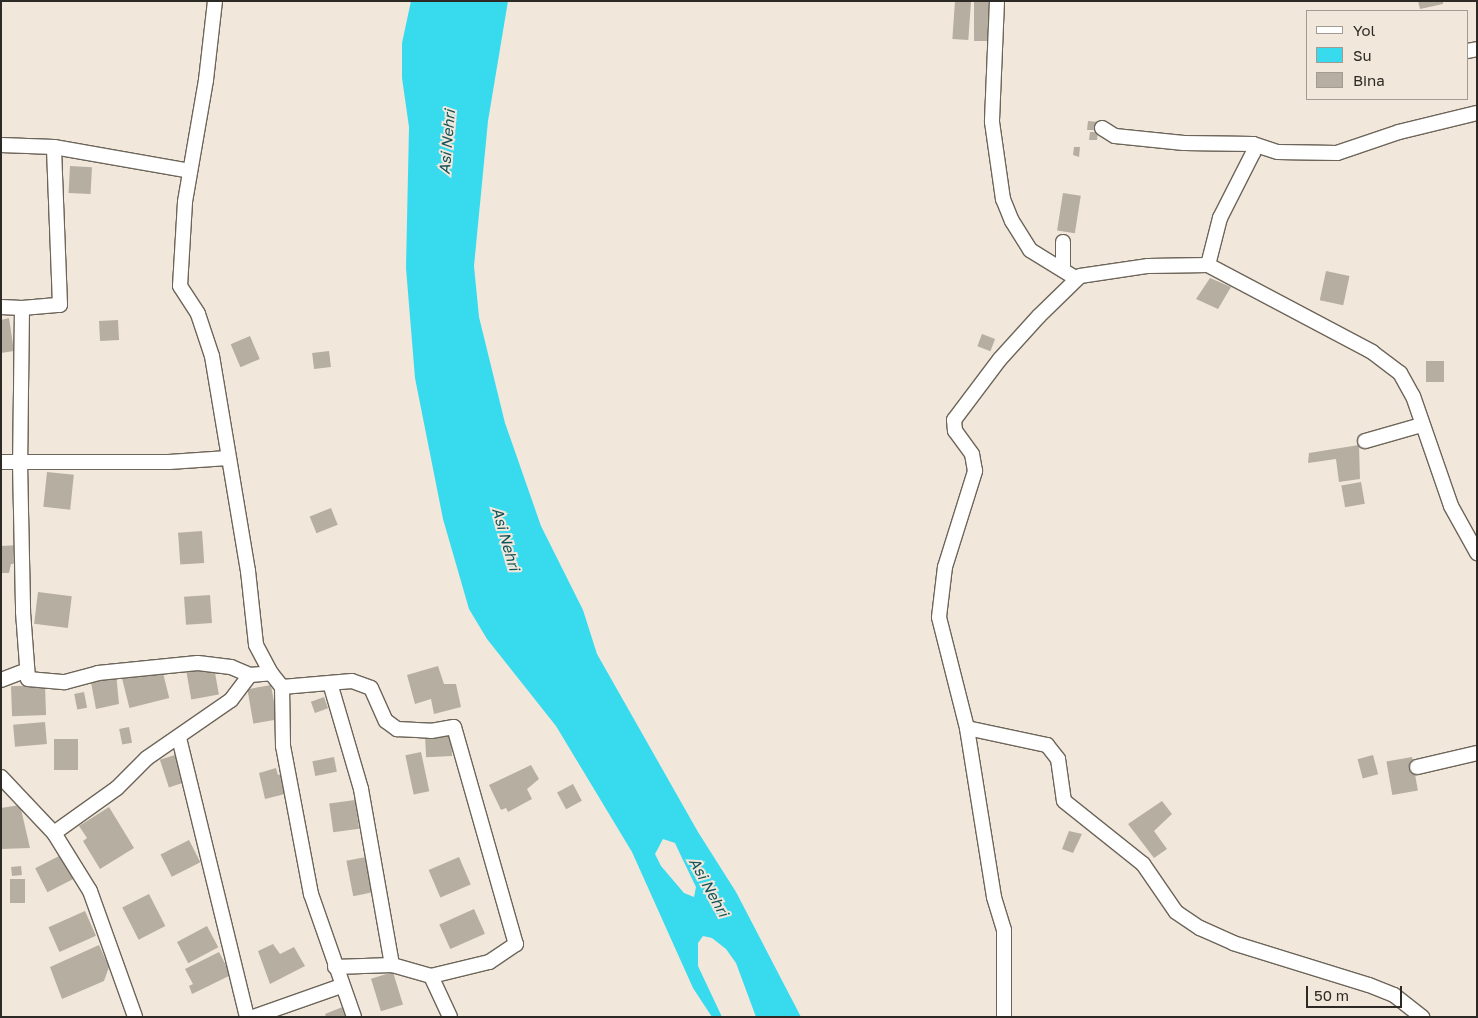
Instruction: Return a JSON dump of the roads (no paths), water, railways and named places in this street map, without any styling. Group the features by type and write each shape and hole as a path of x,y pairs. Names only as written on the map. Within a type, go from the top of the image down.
{"street":[{"path":"215,1 206,80 190,171 182,241 180,286 198,314 212,356 248,571 256,645 271,673 282,687 282,746 311,894 341,986 354,1017"},
{"path":"996,1 992,122 1003,199 1012,221 1030,250 1077,279"},
{"path":"1102,128 1115,136 1174,142 1253,144 1278,152 1337,153 1399,132 1477,113"},
{"path":"1,144 54,147 190,171"},
{"path":"1208,265 1220,218 1244,166 1253,153 1253,144"},
{"path":"1,307 22,308 60,305 54,147"},
{"path":"1063,242 1063,270"},
{"path":"1004,1017 1004,930 994,897 967,728 939,617 945,568 975,471 972,454 955,431 954,420 1000,359 1077,279 1097,272 1148,266 1208,265 1372,352 1400,373 1413,396 1421,425 1451,506 1477,553"},
{"path":"22,308 20,463 28,679 65,682 98,673 198,663 231,667 250,675 271,673"},
{"path":"1365,442 1421,425"},
{"path":"1,462 228,458"},
{"path":"1,680 27,670"},
{"path":"54,833 117,788 147,758 179,738 232,700 250,675"},
{"path":"282,687 352,681 370,688 386,720 397,729 431,731 454,727 516,944 489,962 431,976 392,965 335,967"},
{"path":"330,683 361,789 392,965"},
{"path":"967,728 1047,745 1058,760 1064,801 1143,864 1176,912 1200,928 1233,944 1369,984 1394,995 1422,1017"},
{"path":"179,738 247,1017"},
{"path":"1417,767 1477,753"},
{"path":"2,778 54,833 90,891 135,1017"},
{"path":"431,976 450,1017"},
{"path":"253,1017 341,986"}],"water":[{"name":"Asi Nehri","path":"411,1 508,1 488,121 474,266 479,317 505,423 541,526 583,610 597,654 698,832 736,892 801,1017 756,1017 736,963 726,949 712,938 703,936 698,943 698,966 722,1017 712,1017 693,988 632,852 556,726 487,639 469,609 443,519 415,378 406,268 409,127 402,78 402,43","holes":["663,839 675,843 696,887 694,897 684,893 661,866 655,854"]}]}
